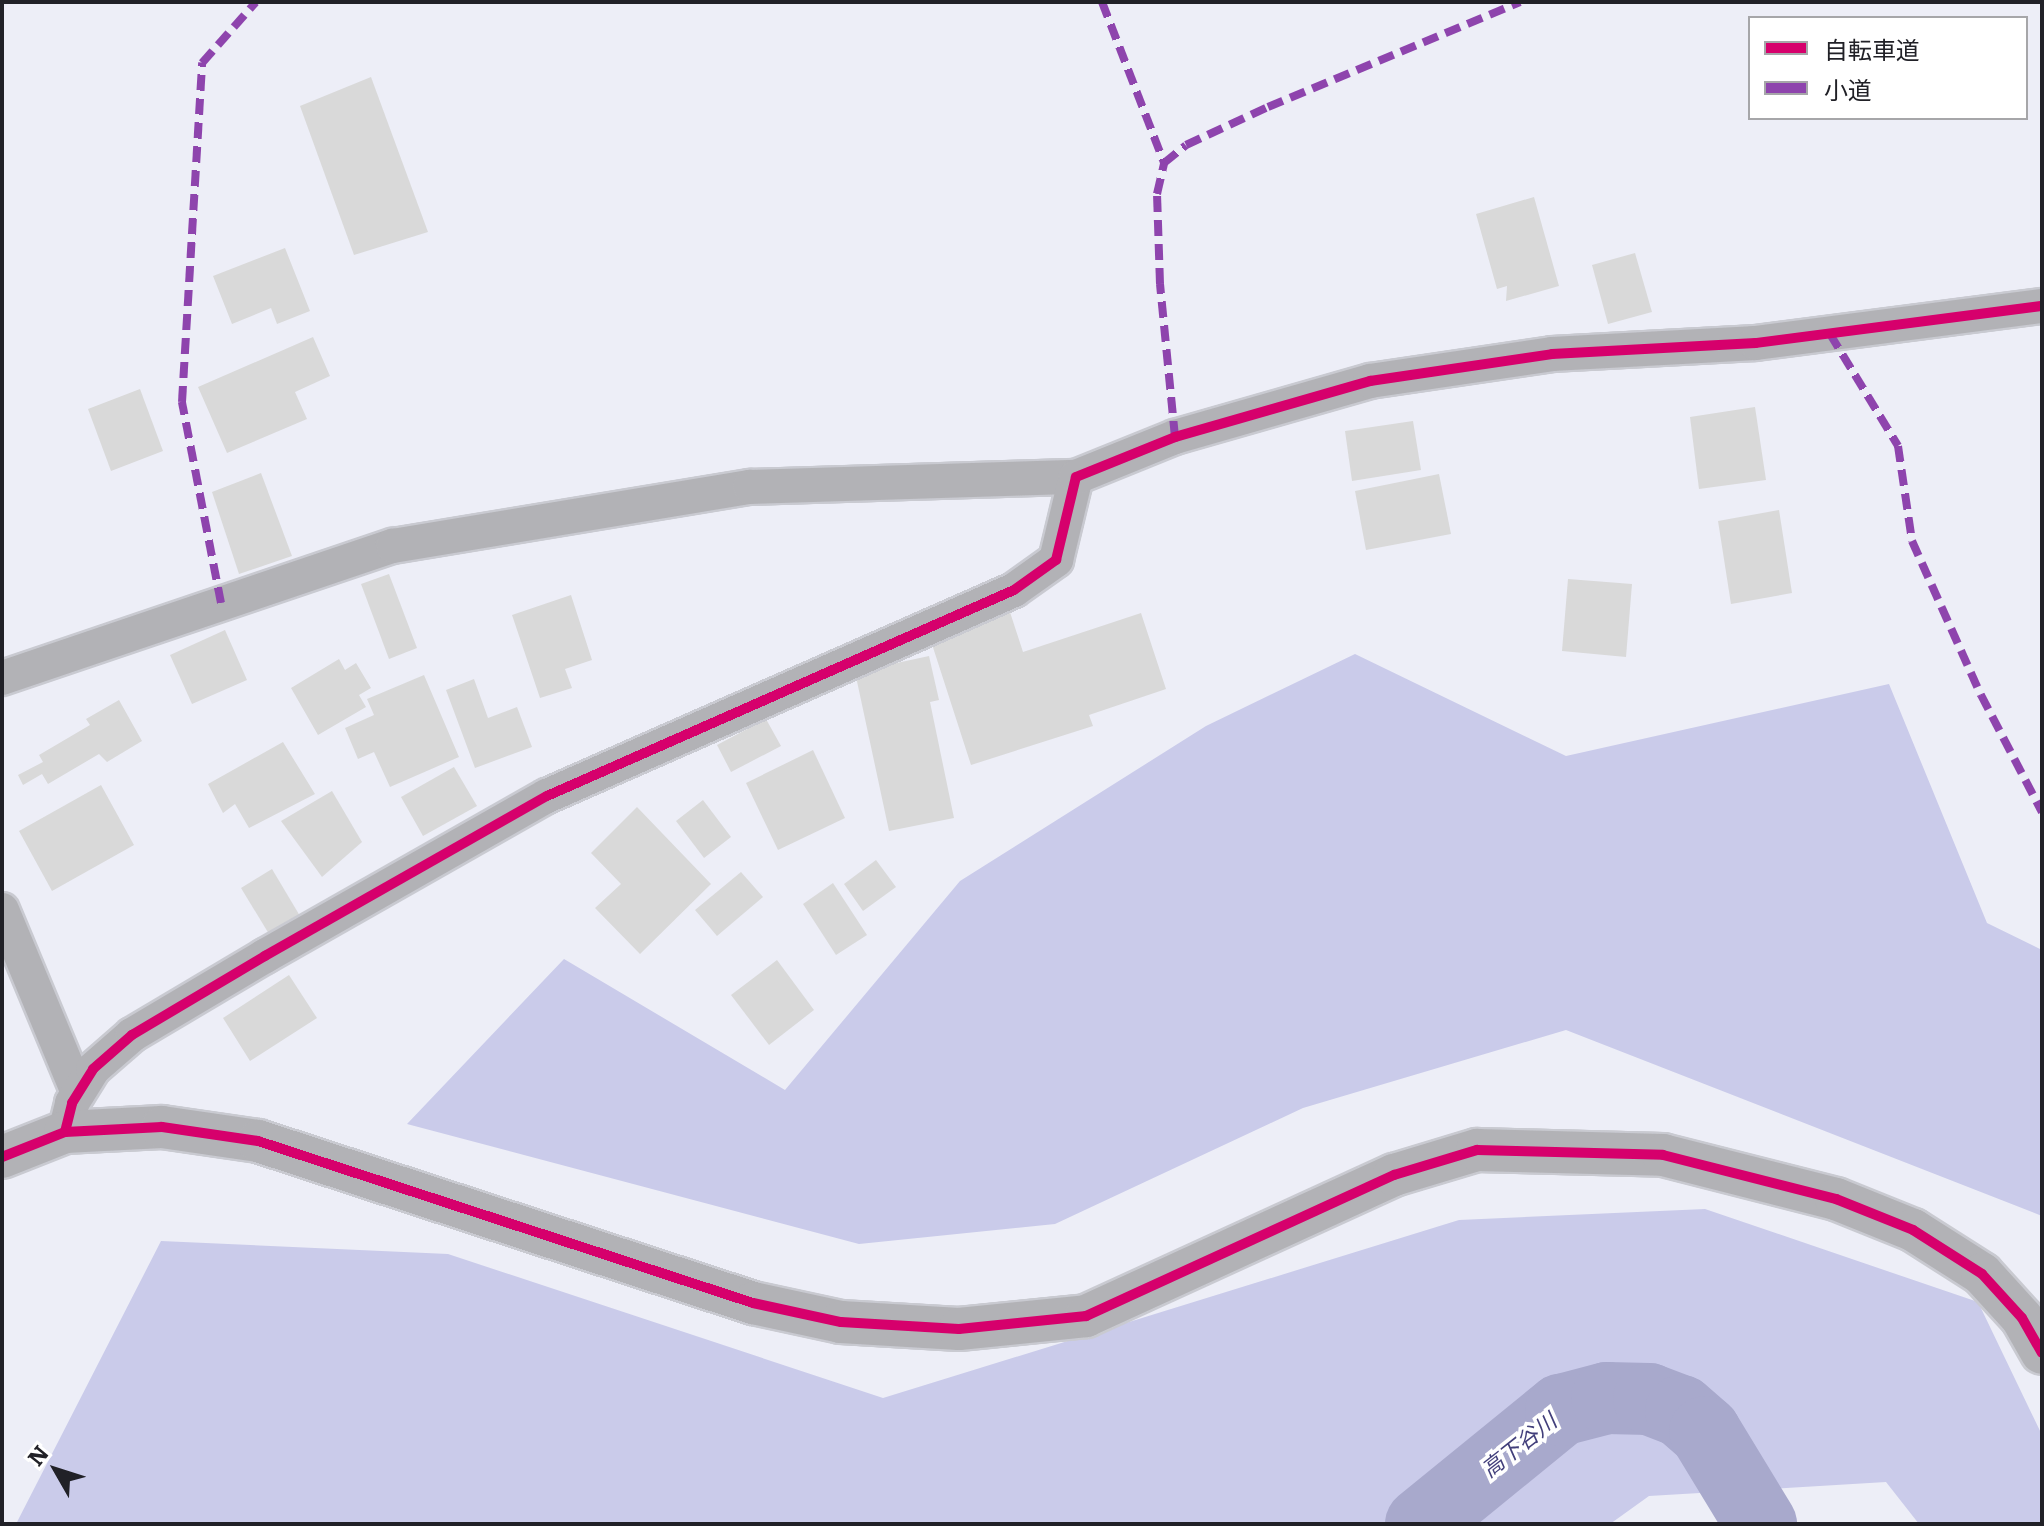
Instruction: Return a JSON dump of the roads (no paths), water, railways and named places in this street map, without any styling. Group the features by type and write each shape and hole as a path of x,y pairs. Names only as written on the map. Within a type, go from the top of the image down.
{"street":[{"path":"2,678 393,546 750,487 1076,477 1175,437 1370,381 1552,354 1756,343 2042,306"},
{"path":"65,1132 78,1093 93,1069 132,1035 547,796 1014,590 1056,560 1076,477"},
{"path":"2,910 78,1093"},
{"path":"2,1157 65,1132 162,1127 258,1141 753,1303 841,1322 959,1329 1086,1316 1422,1163 1477,1150 1663,1155 1836,1199 1913,1230 1982,1274 2022,1318 2042,1353"}],"waterway":[{"name":"高下谷川","path":"1421,1524 1561,1410 1607,1398 1649,1399 1681,1411 1705,1432 1761,1524"}]}
